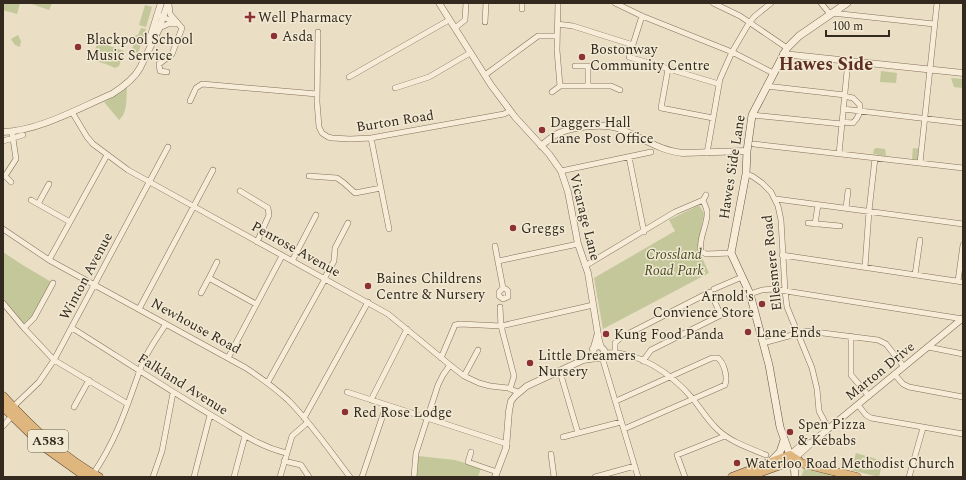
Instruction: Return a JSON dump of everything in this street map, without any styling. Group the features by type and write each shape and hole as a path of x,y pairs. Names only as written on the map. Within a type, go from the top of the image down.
{"highway":[{"name":"A583","path":"3,396 56,448 93,476"},
{"name":"A583","path":"3,407 44,447 93,476"},
{"path":"733,477 768,459 794,459 857,477"},
{"path":"747,477 794,459"}],"main road":[{"name":"Hawes Side Lane","path":"731,253 746,174 747,151 752,115 785,51 799,36 847,3"},
{"path":"731,253 750,294 772,377 780,427 794,459 795,477"},
{"path":"768,459 780,452 784,439"},
{"path":"792,477 790,464 794,459"}],"street":[{"path":"146,52 159,29 161,3"},
{"path":"3,141 12,135 72,112 112,94 123,87 137,73 160,15 168,3"},
{"path":"166,72 160,71 159,64 170,56 174,50 182,28 179,22 169,12 168,3"},
{"name":"Vicarage Lane","path":"439,3 470,53 510,111 550,154 561,171 568,192 578,244 586,266 601,354"},
{"path":"454,28 465,20 466,3"},
{"path":"485,22 486,3"},
{"path":"522,3 522,9"},
{"path":"558,3 556,50 560,86"},
{"path":"615,3 623,4 642,16 732,52 773,73"},
{"path":"713,3 740,16 785,51 848,61 963,73 963,69"},
{"path":"707,153 720,79 732,52 749,22 771,3"},
{"path":"821,3 831,14 934,24"},
{"path":"920,163 937,3"},
{"path":"160,15 179,22"},
{"path":"486,16 493,17"},
{"path":"642,16 630,57 719,84"},
{"path":"349,77 450,20"},
{"path":"159,29 171,23 179,22"},
{"path":"557,24 573,26 633,45"},
{"name":"Burton Road","path":"318,32 317,94 319,127 322,133 328,137 338,139 371,138 504,114 510,111"},
{"path":"485,75 538,36 557,36"},
{"path":"394,88 429,77 470,53"},
{"path":"839,154 848,61"},
{"path":"575,66 588,66 588,85"},
{"path":"668,69 661,108 713,118"},
{"path":"190,100 196,88 202,84 317,94"},
{"path":"552,92 560,86 588,85 612,86 620,90"},
{"path":"752,115 853,124 859,118 860,105 854,98 845,95 766,86"},
{"path":"843,109 963,122"},
{"name":"Penrose Avenue","path":"72,112 93,144 107,155 149,182 388,314 464,376 488,385 510,388 518,392"},
{"path":"541,146 557,134 573,129 595,126 616,128 659,148 674,153 747,151"},
{"path":"3,132 12,135 23,135"},
{"path":"11,182 4,176 16,158 12,135"},
{"path":"371,138 389,230"},
{"path":"754,144 963,168"},
{"name":"Winton Avenue","path":"13,407 39,382 54,360 168,147"},
{"path":"561,171 651,152"},
{"path":"49,260 107,155"},
{"path":"628,157 644,232"},
{"path":"865,268 875,158"},
{"path":"139,309 213,170"},
{"name":"Ellesmere Road","path":"746,174 762,183 776,199 781,220 784,291 787,307 812,368 817,389 819,411 828,428"},
{"path":"309,176 337,178 354,193 381,188"},
{"path":"38,204 49,184"},
{"path":"243,191 266,206 269,212 257,242"},
{"path":"846,208 848,191"},
{"path":"586,266 675,212 703,200 706,195"},
{"path":"776,199 963,224"},
{"path":"31,200 70,222"},
{"path":"703,200 707,211 707,219 701,250 706,254 731,253"},
{"path":"815,224 818,205"},
{"path":"292,261 316,214"},
{"path":"268,382 334,260 335,248 348,223"},
{"path":"808,223 840,226"},
{"name":"Newhouse Road","path":"3,229 49,260 246,368 268,382 288,400 350,477"},
{"path":"915,275 920,240"},
{"path":"498,261 578,244"},
{"path":"782,255 960,282 963,245"},
{"path":"495,246 502,288"},
{"path":"228,358 282,256"},
{"path":"201,293 218,262"},
{"path":"615,352 614,347 617,340 742,277"},
{"path":"209,278 256,304"},
{"path":"24,328 34,318 53,283"},
{"path":"750,294 768,289 963,319"},
{"path":"644,361 651,350 721,315 712,291"},
{"path":"280,477 292,436 305,420 368,302"},
{"path":"3,303 54,360 128,404"},
{"path":"441,358 455,325 501,326 593,305"},
{"path":"500,307 501,326 514,376 510,388"},
{"name":"Marton Drive","path":"794,459 799,447 812,441 963,319"},
{"path":"93,476 116,435 141,366 166,324"},
{"name":"Falkland Avenue","path":"72,328 245,436 266,447 286,453"},
{"path":"371,400 407,329"},
{"path":"763,343 812,331 851,336 883,342 904,367"},
{"name":"Vicarage Lane","path":"593,350 598,332"},
{"path":"851,336 851,375 869,396"},
{"path":"583,360 596,346 601,354 638,477"},
{"path":"928,347 963,354"},
{"path":"464,376 478,350"},
{"path":"593,350 593,354 615,352 644,361 662,370 694,400 712,424 725,436 768,459"},
{"path":"471,452 468,462 496,475 504,456 511,401 518,392 583,360 601,354"},
{"path":"616,401 714,358 718,358 722,362 726,378 725,385 694,400 624,429"},
{"path":"414,477 416,454 439,384 450,365"},
{"path":"560,372 578,433"},
{"path":"895,375 906,386 963,397"},
{"path":"74,407 89,380"},
{"path":"347,392 506,444"},
{"path":"153,477 162,451 174,393"},
{"path":"858,405 866,415 871,418 963,434"},
{"path":"362,477 386,406"},
{"path":"194,477 210,415"},
{"path":"3,426 12,416"},
{"path":"563,437 621,422"},
{"path":"909,477 923,428"},
{"path":"234,477 245,436"},
{"path":"685,477 677,455 725,436"},
{"path":"552,454 554,477"},
{"path":"284,461 301,465 309,477"},
{"path":"595,477 635,466"}],"green space":[{"path":"3,3 20,3 17,14 3,10"},
{"path":"29,3 52,3 49,10"},
{"path":"145,5 152,7 146,27 139,25"},
{"path":"141,28 146,29 137,57 131,55 134,40"},
{"path":"18,35 21,41 20,47 15,45 11,39"},
{"path":"98,42 124,51 119,66 115,68 91,60"},
{"path":"881,71 897,73 896,83 880,82"},
{"path":"951,78 963,79 963,88 954,87"},
{"path":"127,87 125,109 119,120 104,102"},
{"path":"913,148 921,149 920,160 912,159"},
{"path":"874,149 885,149 886,156 873,154"},
{"name":"Crossland Road Park","path":"699,205 704,213 698,249 709,273 603,329 594,278 675,231 669,220"},
{"path":"3,252 53,283 26,326 3,298"},
{"path":"856,453 883,461 879,477 851,470"},
{"path":"418,456 455,460 481,468 478,477 417,477"},
{"path":"804,469 830,475 830,477 801,477"}],"place":[{"name":"Well Pharmacy","path":"250,17"},
{"name":"Asda","path":"274,36"},
{"name":"Blackpool School Music Service","path":"78,47"},
{"name":"Bostonway Community Centre","path":"582,57"},
{"name":"Daggers Hall Lane Post Office","path":"542,130"},
{"name":"Greggs","path":"513,228"},
{"name":"Baines Childrens Centre & Nursery","path":"368,286"},
{"name":"Arnold's Convience Store","path":"762,304"},
{"name":"Lane Ends","path":"748,332"},
{"name":"Kung Food Panda","path":"606,334"},
{"name":"Little Dreamers Nursery","path":"530,363"},
{"name":"Red Rose Lodge","path":"345,412"},
{"name":"Spen Pizza & Kebabs","path":"790,432"},
{"name":"Waterloo Road Methodist Church","path":"737,463"}],"district":[{"name":"Hawes Side","path":"826,64"}]}
